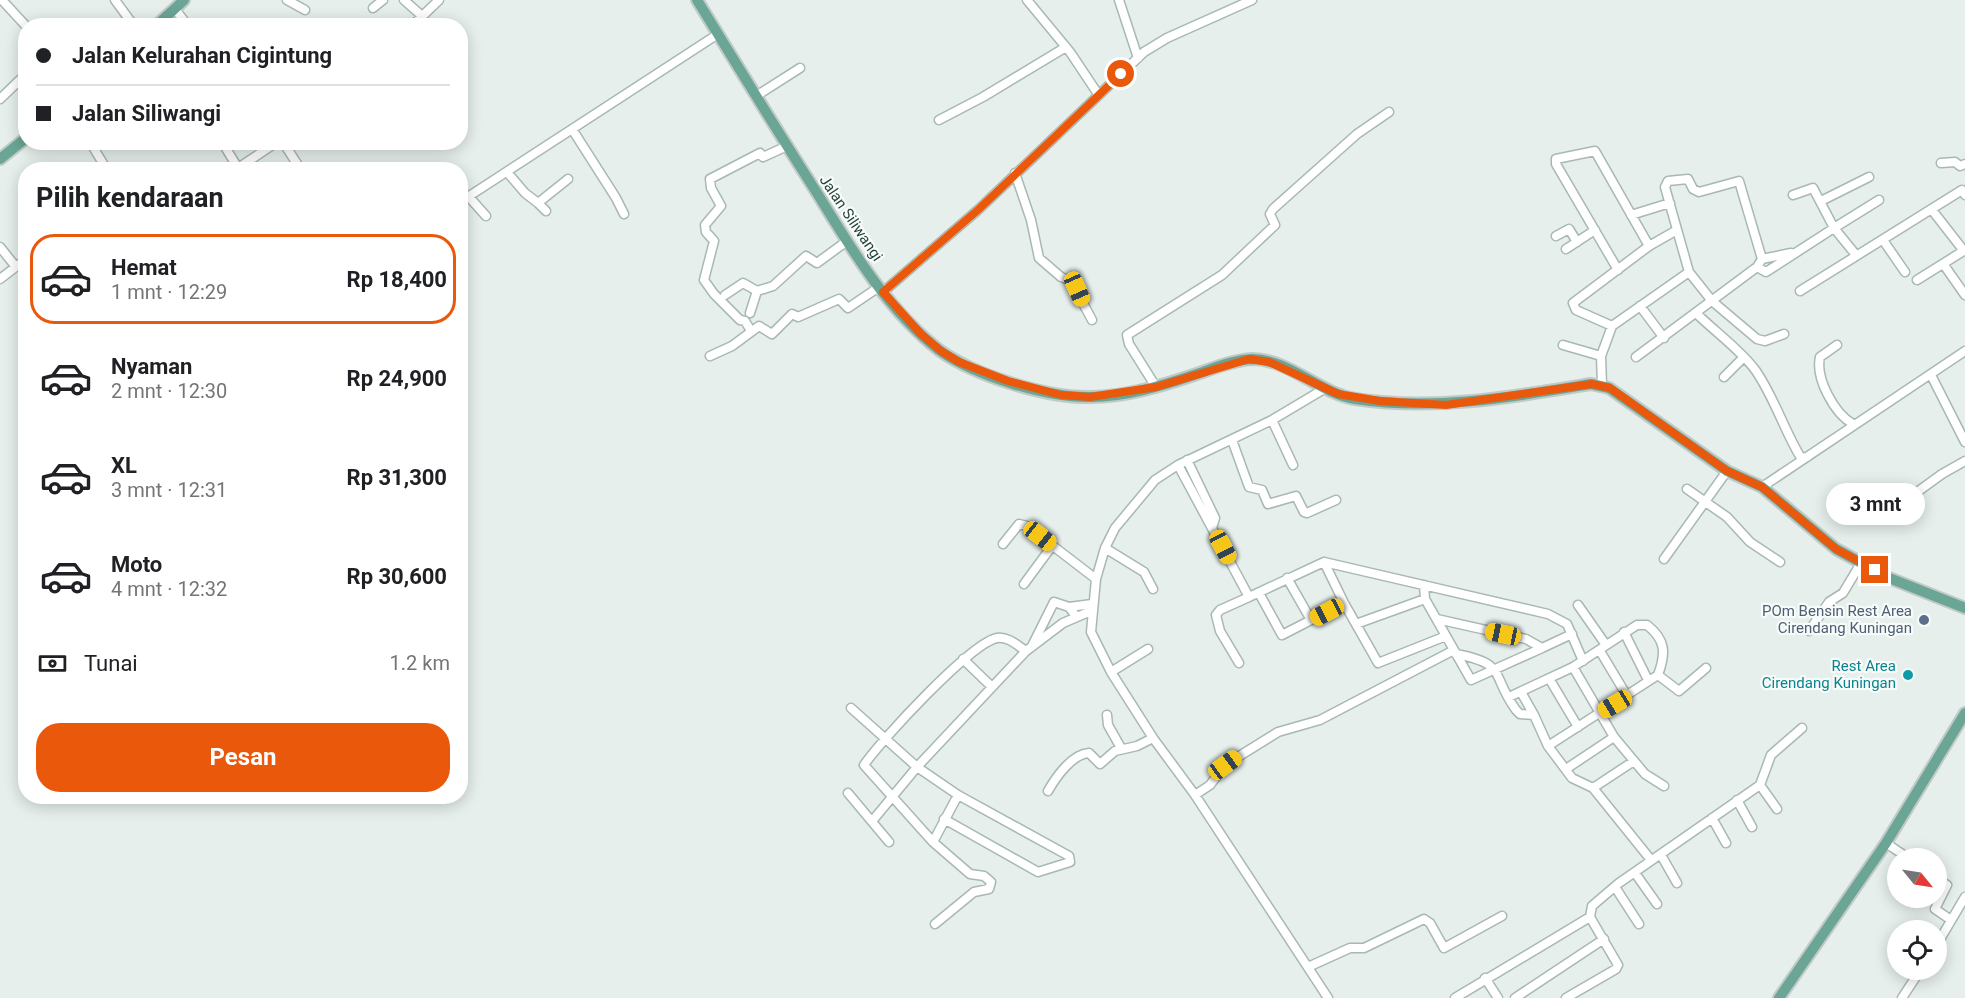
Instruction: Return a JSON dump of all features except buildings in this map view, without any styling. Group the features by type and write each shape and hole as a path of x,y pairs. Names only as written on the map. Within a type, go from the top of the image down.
{"main road":[{"path":"164,18 184,0"},
{"name":"Jalan Siliwangi","path":"697,0 787,146 881,290 921,334 941,351 1008,381 1061,395 1090,397 1156,387 1249,359 1269,362 1324,388 1356,399 1446,405 1592,384 1602,385"},
{"path":"0,159 18,144"},
{"path":"1602,385 1645,411 1727,471 1762,487 1836,549 1889,578 1965,608"},
{"path":"1779,998 1887,843 1965,712"}],"street":[{"path":"2,0 19,18"},
{"path":"115,0 128,18"},
{"path":"287,0 305,10"},
{"path":"373,8 383,0"},
{"path":"404,0 422,16 438,0"},
{"path":"1028,0 1066,47 1098,94"},
{"path":"1119,0 1138,58"},
{"path":"710,356 732,346 760,326 772,334 792,314 798,317 839,299 848,308 881,290 979,209 1138,58 1167,38 1252,0"},
{"path":"174,9 181,18"},
{"path":"486,216 469,197 718,34"},
{"path":"939,120 983,97 1066,47"},
{"path":"756,96 800,68"},
{"path":"0,99 18,82"},
{"path":"1156,387 1129,344 1127,335 1228,270 1275,225 1270,214 1273,209 1357,134 1389,112"},
{"path":"572,129 624,214"},
{"path":"751,331 745,321 740,320 714,294 704,280 714,241 706,232 705,225 721,206 711,188 710,179 760,153 763,157 787,146"},
{"path":"247,162 265,150"},
{"path":"1618,270 1556,164 1556,159 1595,151 1649,246"},
{"path":"1941,163 1955,162 1960,166 1965,164"},
{"path":"507,172 546,211"},
{"path":"1015,173 1031,220 1040,258 1061,277 1071,281 1092,320"},
{"path":"1821,201 1869,177"},
{"path":"1784,334 1760,341 1712,301 1689,272 1665,187 1668,181 1688,178 1693,189 1699,192 1736,179 1739,181 1760,263 1766,272 1791,253 1879,200"},
{"path":"538,203 568,179"},
{"path":"1793,195 1813,188 1834,228 1856,255"},
{"path":"1800,291 1962,190 1965,195"},
{"path":"1630,215 1670,203"},
{"path":"1917,280 1965,250 1932,210"},
{"path":"1557,236 1569,229 1576,242"},
{"path":"1566,249 1595,230"},
{"path":"1612,326 1576,310 1573,303 1649,246 1677,230"},
{"path":"1883,240 1905,272"},
{"path":"725,296 742,283 757,291 773,286 806,256 817,263 848,241"},
{"path":"0,247 16,267 0,279"},
{"path":"1636,357 1760,263 1791,253"},
{"path":"1944,264 1965,295"},
{"path":"1602,385 1601,356 1612,326 1689,272"},
{"path":"750,313 757,291"},
{"path":"1640,306 1664,338"},
{"path":"1696,313 1756,371 1782,416 1785,432 1801,458 1807,457"},
{"path":"1563,345 1601,356"},
{"path":"1837,345 1820,357 1819,369 1842,418 1853,424"},
{"path":"1762,487 1965,351"},
{"path":"1724,377 1743,358"},
{"path":"1931,375 1965,442"},
{"path":"1324,388 1272,420 1187,460 1155,480 1115,528 1105,548 1096,579 1091,632 1112,672 1153,738 1195,795 1328,998"},
{"path":"1272,420 1293,465"},
{"path":"1232,440 1249,486 1262,490 1268,504 1296,496 1307,513 1336,500"},
{"path":"1187,460 1215,519 1212,528"},
{"path":"1902,503 1942,474 1965,461"},
{"path":"1178,465 1249,597"},
{"path":"1664,559 1727,471"},
{"path":"1687,489 1737,526 1750,542 1779,562"},
{"path":"1003,544 1017,526 1022,524 1096,579"},
{"path":"1024,585 1052,546"},
{"path":"1105,548 1144,572 1153,589"},
{"path":"1239,663 1220,632 1216,615 1220,610 1324,562 1548,614 1568,624 1583,661"},
{"path":"1324,562 1344,603 1380,663 1446,636"},
{"path":"1809,631 1829,602 1843,593 1861,563"},
{"path":"1287,578 1311,620"},
{"path":"1424,585 1425,600 1471,680 1572,634"},
{"path":"1259,593 1282,635 1344,603"},
{"path":"1356,624 1425,600"},
{"path":"1029,649 1052,604 1056,601 1068,607 1076,616"},
{"path":"1578,605 1627,696"},
{"path":"1068,607 1092,608"},
{"path":"873,820 917,767 1029,649 1076,616 1092,608"},
{"path":"1437,619 1532,641 1542,648"},
{"path":"1509,697 1574,667 1624,632 1643,624 1650,626 1660,639 1665,656 1658,675 1548,746"},
{"path":"1624,632 1648,680"},
{"path":"977,891 969,874 933,842 894,795 864,767 887,738 963,659 989,641 998,638 1008,639 1029,649"},
{"path":"1112,672 1148,649"},
{"path":"1195,795 1210,785 1225,765 1270,736 1320,720 1455,652 1492,665 1520,714 1534,715"},
{"path":"963,659 992,687"},
{"path":"1574,667 1614,737 1645,774 1664,786"},
{"path":"1658,675 1679,691 1706,668"},
{"path":"1550,680 1578,727"},
{"path":"1521,692 1548,746 1572,778 1593,788 1651,860"},
{"path":"851,708 917,767 958,795 1069,856 1070,862 1038,872 944,819"},
{"path":"1107,715 1108,725 1121,748"},
{"path":"1566,998 1616,969 1618,961 1590,917 1592,906 1651,860 1760,785 1771,755 1802,728"},
{"path":"1566,769 1614,737"},
{"path":"1048,791 1058,775 1082,754 1089,753 1100,764 1121,748 1137,746 1153,738"},
{"path":"1593,788 1634,761"},
{"path":"1760,785 1777,809"},
{"path":"848,793 873,820 889,842"},
{"path":"933,842 958,795"},
{"path":"1737,800 1752,828"},
{"path":"1712,818 1726,843"},
{"path":"1887,843 1894,848"},
{"path":"1660,855 1677,883"},
{"path":"1635,873 1657,904"},
{"path":"934,924 977,891 989,889 991,882 984,876 969,874"},
{"path":"1615,887 1639,924"},
{"path":"1947,927 1965,897"},
{"path":"1936,908 1951,920"},
{"path":"1308,967 1350,948 1364,948 1424,919 1430,923 1444,948 1502,916"},
{"path":"1455,998 1590,917"},
{"path":"1515,998 1604,939"},
{"path":"1485,978 1498,998"},
{"path":"1902,998 1914,980"}],"place":[{"name":"POm Bensin Rest Area Cirendang Kuningan","path":"1924,620"},
{"name":"Rest Area Cirendang Kuningan","path":"1908,675"}],"route":[{"path":"1121,74 979,209 883,292 921,334 941,351 972,368 1008,381 1061,395 1090,397 1156,387 1229,363 1249,359 1269,362 1338,394 1356,399 1380,401 1446,405 1592,384 1602,385 1645,411 1727,471 1762,487 1836,549 1875,570"}]}
